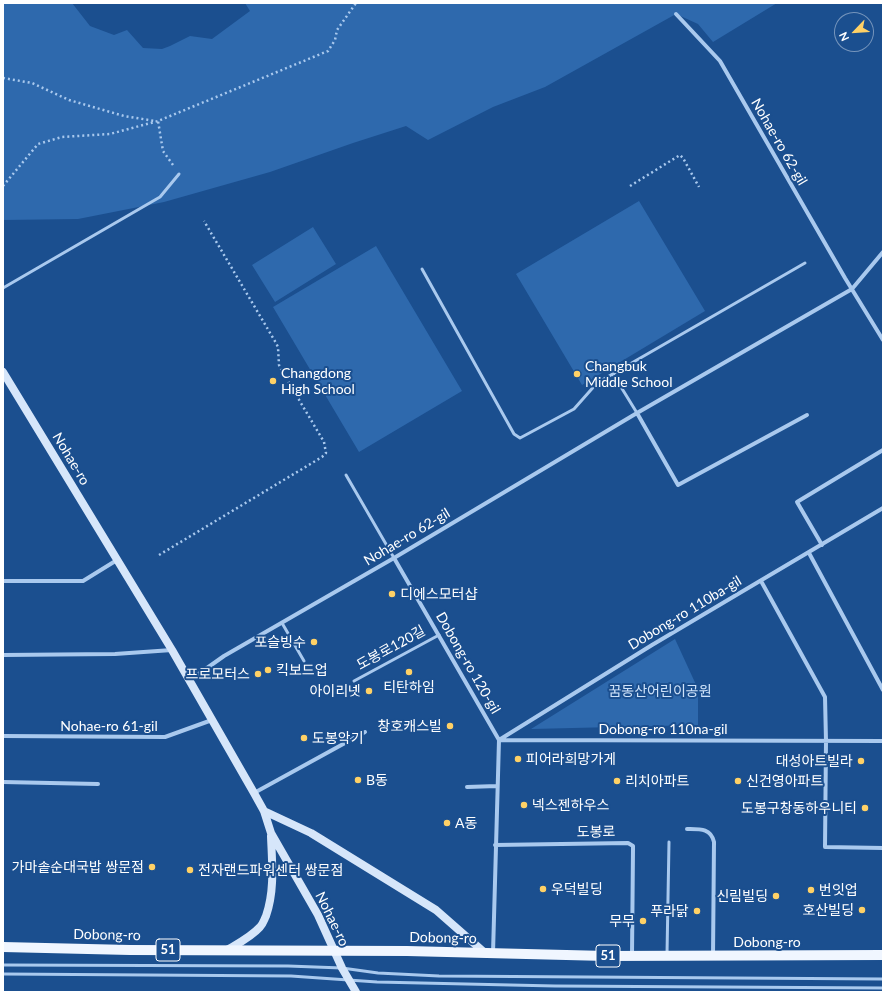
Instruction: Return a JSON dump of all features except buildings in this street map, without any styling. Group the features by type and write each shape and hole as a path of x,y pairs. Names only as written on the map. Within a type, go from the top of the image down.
{"main road":[{"name":"Nohae-ro","path":"3,372 172,650 188,681 254,793 264,811 271,833 318,915 342,968 356,992"},
{"path":"264,811 311,833 436,910 489,954"},
{"path":"227,950 248,938 262,926 265,919 273,886 271,833"},
{"name":"Dobong-ro","path":"3,947 632,956 883,955"}],"street":[{"name":"Nohae-ro 62-gil","path":"676,14 720,62 852,289"},
{"name":"Nohae-ro 62-gil","path":"188,681 224,656 394,558 636,413 852,289 883,252"},
{"path":"852,289 883,340"},
{"path":"636,413 678,486 807,415"},
{"path":"822,545 797,502 883,450"},
{"name":"Dobong-ro 110ba-gil","path":"499,740 652,645 883,508"},
{"path":"809,553 883,690"},
{"name":"Dobong-ro 120-gil","path":"394,558 499,740"},
{"path":"3,581 84,581 117,560"},
{"path":"761,581 825,697 825,847 883,848"},
{"path":"3,655 114,654 172,650"},
{"name":"Nohae-ro 61-gil","path":"3,736 165,737 212,720"},
{"path":"254,793 365,732"},
{"path":"489,954 499,740"},
{"name":"Dobong-ro 110na-gil","path":"499,740 883,742"},
{"path":"3,782 98,784"},
{"path":"466,786 497,786"},
{"path":"687,829 706,830 712,836 714,842 713,956"},
{"name":"도봉로","path":"495,845 630,844 633,849 632,956"}],"lane":[{"path":"3,288 160,196 179,174"},
{"path":"422,269 514,434 519,438 523,438 574,409 593,386 805,263"},
{"path":"613,374 636,413"},
{"path":"346,475 394,558"},
{"path":"282,623 304,661"},
{"name":"도봉로120길","path":"354,681 439,634"},
{"path":"666,956 669,842"},
{"path":"3,965 280,966 342,968 378,973 439,976 883,979"},
{"path":"3,974 284,976 377,982 541,986 883,988"}],"path":[{"path":"3,186 38,144 62,136 110,134 158,121 328,51 335,40 337,30 356,3"},
{"path":"3,78 32,83 69,100 124,116 158,121"},
{"path":"158,121 163,151 179,174"},
{"path":"630,186 680,155 700,187"},
{"path":"646,171 648,175"},
{"path":"159,555 322,458 326,452 324,442 279,365 278,347 276,343 204,221"}],"green space":[{"path":"3,3 72,3 90,26 114,35 127,30 143,48 162,49 190,36 212,39 250,11 245,3 777,3 713,42 698,24 676,14 545,87 493,107 428,140 406,126 270,172 164,202 78,219 3,220"},
{"path":"639,201 705,311 582,385 516,274"},
{"path":"313,227 336,264 275,302 252,265"},
{"path":"376,246 462,391 359,452 273,307"},
{"name":"꿈동산어린이공원","path":"675,639 698,689 698,725 531,729"}],"place":[{"name":"Changbuk Middle School","path":"577,374"},
{"name":"Changdong High School","path":"273,381"},
{"name":"디에스모터샵","path":"392,594"},
{"name":"포슬빙수","path":"314,642"},
{"name":"킥보드업","path":"268,670"},
{"name":"티탄하임","path":"409,672"},
{"name":"프로모터스","path":"258,674"},
{"name":"아이리넷","path":"369,691"},
{"name":"창호캐스빌","path":"450,726"},
{"name":"도봉악기","path":"304,738"},
{"name":"피어라희망가게","path":"518,759"},
{"name":"대성아트빌라","path":"861,761"},
{"name":"B동","path":"358,780"},
{"name":"리치아파트","path":"617,781"},
{"name":"신건영아파트","path":"738,781"},
{"name":"넥스젠하우스","path":"524,805"},
{"name":"도봉구창동하우니티","path":"865,808"},
{"name":"A동","path":"447,823"},
{"name":"가마솥순대국밥 쌍문점","path":"152,867"},
{"name":"전자랜드파워센터 쌍문점","path":"190,870"},
{"name":"우덕빌딩","path":"543,889"},
{"name":"번잇업","path":"811,890"},
{"name":"신림빌딩","path":"776,896"},
{"name":"호산빌딩","path":"862,910"},
{"name":"푸라닭","path":"697,911"},
{"name":"무무","path":"643,921"}]}
